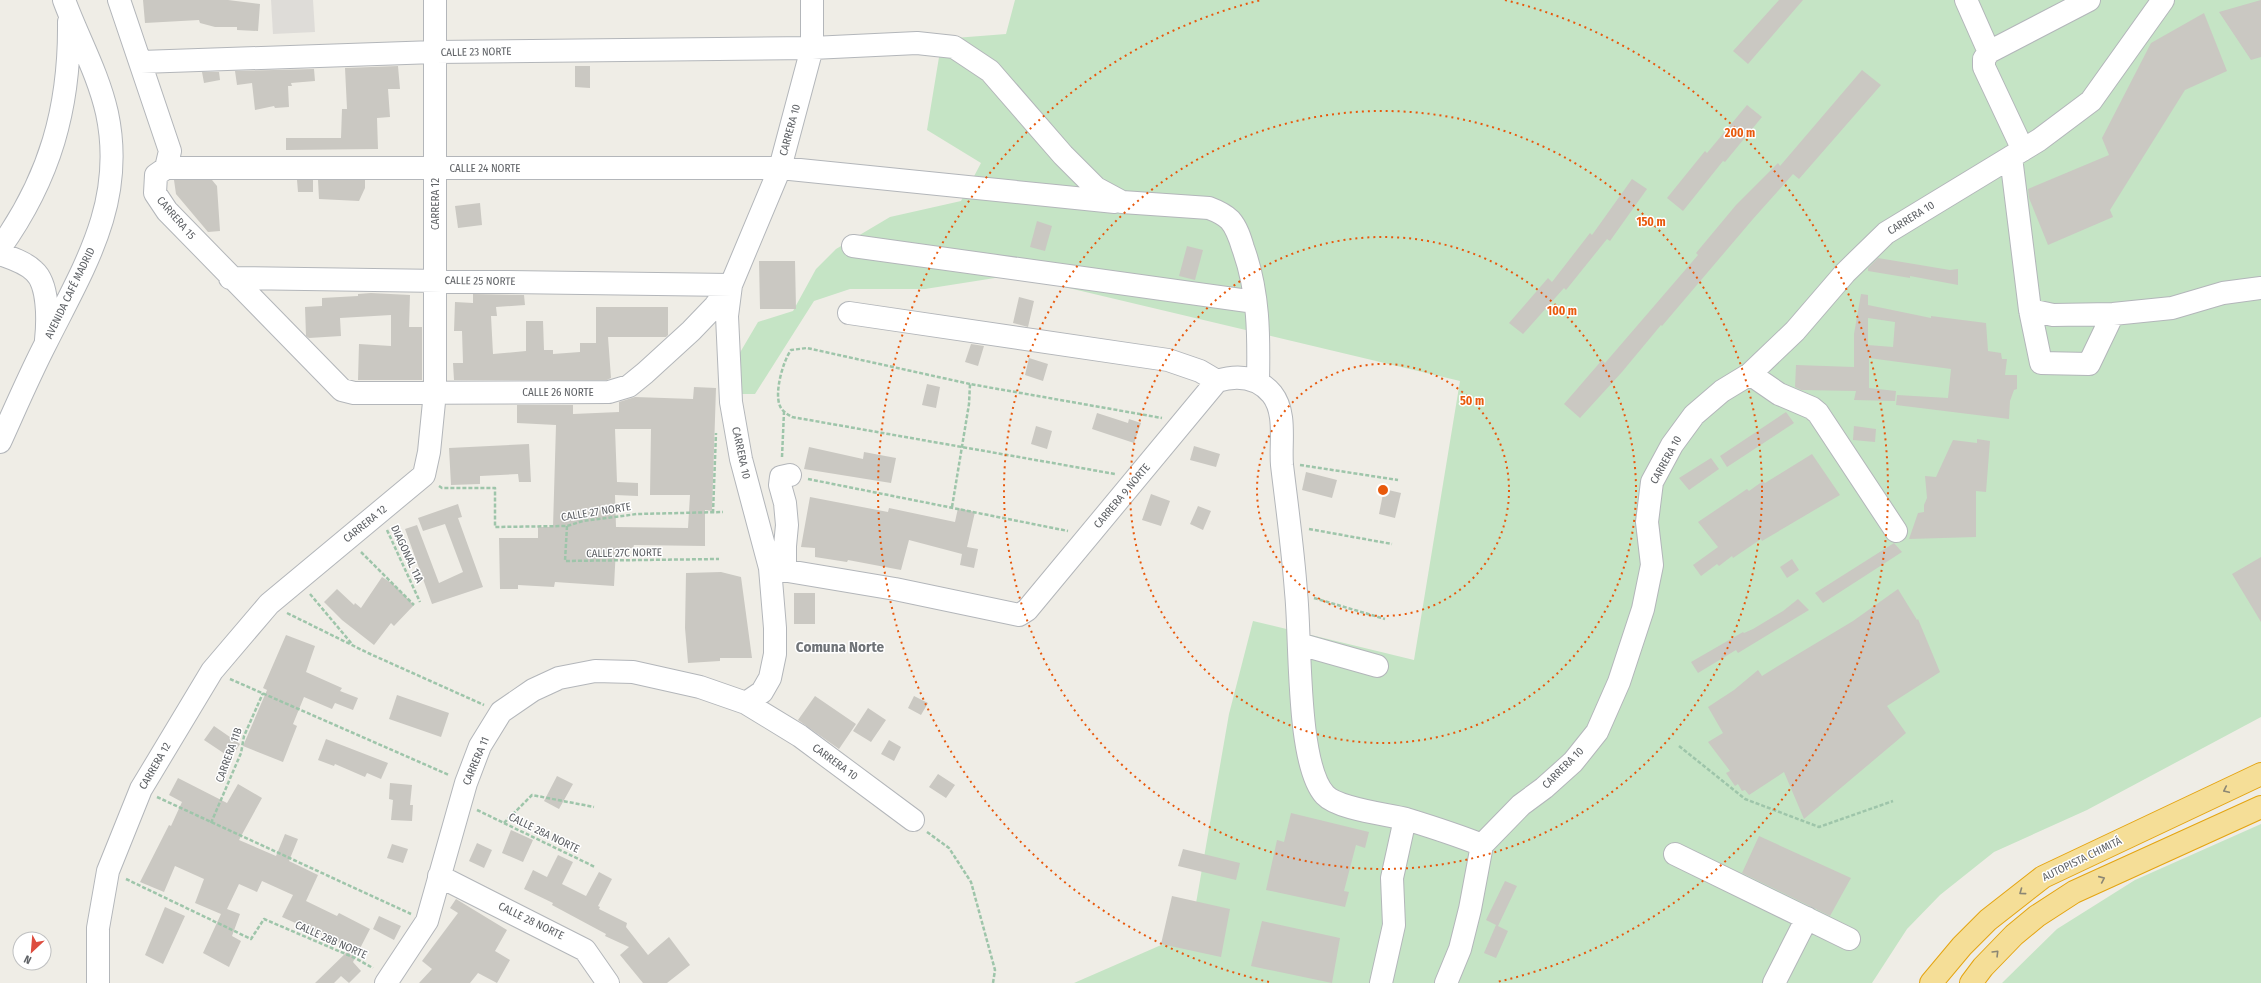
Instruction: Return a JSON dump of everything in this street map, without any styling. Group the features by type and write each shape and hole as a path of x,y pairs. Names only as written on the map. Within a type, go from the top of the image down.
{"highway":[{"name":"AUTOPISTA CHIMITÁ","path":"1931,983 1962,946 1988,920 2043,877 2261,774"},
{"path":"1971,983 1983,967 2014,935 2038,916 2074,892 2261,807"}],"street":[{"name":"CARRERA 15","path":"119,0 170,151 166,168 156,175 155,193 167,211 230,278 342,390"},
{"name":"CARRERA 12","path":"98,983 98,928 108,871 141,789 212,671 269,604 424,475 429,452 435,392 434,0"},
{"name":"CARRERA 10","path":"812,0 812,48 780,168 731,285 727,316 731,402 741,459 778,569 775,654 770,678 762,692 746,703 800,736 913,820"},
{"path":"1966,0 1989,52"},
{"path":"2089,0 1989,52 1984,59 1984,67 2017,154 2030,310 2041,363 2089,364 2113,314"},
{"name":"CARRERA 10","path":"1482,845 1521,805 1544,788 1573,762 1597,732 1619,682 1643,609 1652,565 1647,522 1652,482 1672,445 1694,415 1722,391 1750,374 1795,331 1845,273 1886,233 2017,154 2090,102 2164,0"},
{"path":"0,248 31,200 49,159 55,139 68,70 67,7"},
{"name":"AVENIDA CAFÉ MADRID","path":"0,442 46,343 92,251 111,191 112,171 110,130 103,96 67,7"},
{"name":"CALLE 23 NORTE","path":"141,62 435,52 812,48 917,43 954,47 990,71 1063,156 1096,188 1122,202"},
{"name":"CALLE 24 NORTE","path":"166,168 780,168 1122,202 1209,208 1225,215 1237,231 1251,270 1259,327 1258,382"},
{"path":"853,246 1255,302"},
{"path":"0,254 27,266 40,278 47,314 46,343"},
{"name":"CALLE 25 NORTE","path":"230,278 731,285"},
{"name":"CALLE 26 NORTE","path":"342,390 354,393 609,392 629,386 691,332 715,306 731,285"},
{"path":"2030,310 2053,315 2113,314 2172,308 2223,293 2261,288"},
{"path":"849,314 1168,360 1200,371 1217,381 1230,377 1245,378 1258,382 1272,394 1280,410 1282,463 1297,593 1304,725 1313,775 1324,794 1339,804 1405,819 1451,833 1482,845 1470,909 1460,949 1446,983"},
{"path":"1750,374 1779,394 1812,408 1818,413 1896,531"},
{"name":"CARRERA 9 NORTE","path":"778,569 895,589 1019,615 1028,610 1217,381"},
{"path":"778,569 785,546 787,525 785,503 780,485 785,476"},
{"path":"1299,644 1377,666"},
{"name":"CARRERA 11","path":"388,980 427,921 466,783 480,746 501,712 533,690 559,678 595,671 633,672 700,687 746,703"},
{"path":"1381,983 1394,925 1392,878 1405,819"},
{"path":"1675,854 1849,939"},
{"name":"CALLE 28 NORTE","path":"439,876 579,946 592,958 608,983"},
{"path":"1774,983 1807,918"}],"path":[{"path":"1090,535 952,507 785,476 784,412 778,399 784,361 791,350 807,348 970,384 1183,422"},
{"path":"952,507 969,404 970,384"},
{"path":"784,412 792,416 1137,478"},
{"path":"713,513 716,426"},
{"path":"1282,463 1398,480"},
{"name":"CALLE 27 NORTE","path":"424,475 442,488 495,488 495,527 567,526 583,521 637,514 723,512"},
{"name":"DIAGONAL 11A","path":"379,513 420,602"},
{"name":"CALLE 27C NORTE","path":"567,526 565,561 719,560"},
{"path":"1289,526 1392,544"},
{"path":"348,539 414,605"},
{"path":"298,580 353,646"},
{"path":"1297,593 1385,619"},
{"path":"269,604 353,646 501,712"},
{"path":"212,671 466,783"},
{"name":"CARRERA 11B","path":"211,823 241,753 244,736 263,693"},
{"path":"1679,746 1745,800 1819,827 1893,801"},
{"path":"141,789 211,823 427,921"},
{"path":"504,823 532,795 594,807"},
{"name":"CALLE 28A NORTE","path":"485,813 595,867"},
{"path":"913,820 949,848 971,882 994,970 993,983"},
{"name":"CALLE 28B NORTE","path":"108,871 251,939 264,920 355,958 388,980"}],"shaded area":[{"path":"271,0 313,0 315,32 273,34"}],"green space":[{"path":"1015,0 2261,0 2261,717 2087,810 1994,852 1940,895 1907,929 1872,983 1074,983 1191,932 1229,714 1253,621 1414,660 1460,381 1014,275 925,289 850,289 814,301 755,394 742,394 735,361 758,322 793,311 816,269 836,249 890,217 961,201 981,163 927,130 942,39 1006,34"},
{"path":"2261,824 2261,983 2002,983 2057,929 2135,880"}],"building":[{"path":"143,0 228,0 260,4 258,31 237,30 237,27 215,27 200,23 199,20 145,23"},
{"path":"1779,0 1803,0 1748,64 1733,51"},
{"path":"2261,0 2261,57 2251,60 2219,12"},
{"path":"2204,13 2227,71 2185,90 2110,210 2113,217 2048,245 2029,198 2028,189 2109,155 2102,138 2151,43"},
{"path":"398,66 400,89 388,89 390,117 377,118 378,149 286,150 286,138 341,138 342,109 347,109 345,68"},
{"path":"575,66 590,66 590,88 575,87"},
{"path":"314,69 315,81 291,83 292,86 288,86 289,107 275,108 274,106 255,110 252,83 237,85 235,71"},
{"path":"1862,70 1881,85 1799,179 1793,174 1662,326 1661,325 1622,372 1580,418 1564,404 1602,360 1605,363 1698,255 1696,253 1736,205 1778,163 1780,166"},
{"path":"202,72 219,72 220,80 204,83"},
{"path":"1747,105 1762,117 1725,162 1723,161 1683,211 1667,198 1705,151 1707,153"},
{"path":"1632,179 1647,189 1610,241 1607,239 1566,290 1564,288 1523,334 1509,323 1548,278 1552,282 1590,233 1592,235"},
{"path":"174,180 212,180 217,186 220,231 208,232 176,194"},
{"path":"297,180 313,180 313,192 298,192"},
{"path":"318,180 365,180 365,188 359,201 319,199"},
{"path":"480,203 482,225 458,228 455,206"},
{"path":"1037,221 1052,226 1045,251 1030,247"},
{"path":"1187,246 1203,250 1195,280 1179,276"},
{"path":"1878,258 1950,270 1958,269 1958,285 1910,276 1910,278 1868,271 1868,268"},
{"path":"759,261 795,261 796,309 760,309"},
{"path":"371,293 410,295 409,327 422,327 422,380 358,380 359,344 391,346 391,315 340,318 341,336 309,338 306,336 305,307 322,306 322,298 358,296 358,294"},
{"path":"473,294 524,295 525,305 496,307 497,316 491,316 493,354 526,351 526,321 543,321 544,350 553,350 553,354 580,352 580,343 596,343 596,307 668,307 668,335 666,337 608,337 611,378 607,380 454,380 453,363 463,363 462,331 454,331 455,302 473,303"},
{"path":"1861,294 1868,295 1868,305 1931,318 1931,316 1986,323 1988,351 2001,353 2002,359 2007,359 2005,375 2017,375 2017,389 2014,390 2010,401 2009,419 1896,405 1897,395 1948,398 1951,369 1869,358 1869,388 1896,391 1895,401 1854,400 1856,391 1801,390 1795,387 1796,365 1854,367 1854,334","holes":["1868,318 1895,322 1893,347 1868,345"]},
{"path":"1019,297 1034,301 1028,327 1013,323"},
{"path":"971,344 984,346 978,366 965,362"},
{"path":"1029,358 1048,364 1043,381 1025,375"},
{"path":"927,384 940,387 936,408 922,405"},
{"path":"694,387 716,388 712,511 705,510 705,546 634,545 633,548 616,548 614,586 555,582 554,587 518,585 518,589 500,589 499,538 538,538 538,527 553,527 556,425 517,423 517,405 573,405 573,414 619,412 619,402 635,397 693,399","holes":["615,429 651,429 650,495 690,495 688,528 616,527 615,495 638,496 638,483 617,482"]},
{"path":"1786,412 1794,423 1727,467 1720,456"},
{"path":"1097,413 1128,423 1129,419 1141,423 1134,443 1092,429"},
{"path":"1036,426 1052,431 1047,449 1031,444"},
{"path":"1854,426 1876,429 1875,442 1853,440"},
{"path":"1977,439 1990,441 1986,492 1976,491 1976,537 1909,539 1918,513 1924,512 1924,505 1927,498 1925,476 1936,477 1953,440 1977,443"},
{"path":"529,444 531,482 519,482 518,474 480,476 480,484 451,485 449,448"},
{"path":"1194,446 1220,454 1216,467 1190,460"},
{"path":"809,447 863,459 864,452 896,458 891,483 804,469"},
{"path":"1812,454 1840,495 1762,541 1761,539 1733,558 1732,556 1719,566 1717,564 1701,576 1693,565 1718,547 1698,522 1747,489 1749,491 1763,481 1765,483"},
{"path":"1711,458 1719,469 1689,490 1679,478"},
{"path":"1306,472 1337,480 1332,498 1302,490"},
{"path":"1384,489 1401,493 1395,518 1379,514"},
{"path":"1151,494 1170,501 1161,526 1142,520"},
{"path":"810,497 888,512 889,508 955,522 958,508 975,512 967,547 978,549 974,568 960,565 962,554 909,540 901,570 848,560 847,562 815,557 815,548 801,547"},
{"path":"458,504 462,517 458,518 483,587 432,604 405,529 417,525 439,583 463,572 445,524 423,531 418,518"},
{"path":"1198,506 1211,511 1203,530 1190,524"},
{"path":"1894,543 1902,552 1823,603 1815,593"},
{"path":"2261,557 2261,622 2232,574"},
{"path":"1792,559 1799,570 1787,578 1780,567"},
{"path":"721,572 741,577 752,658 720,658 720,661 688,663 685,628 686,573"},
{"path":"382,577 393,584 414,605 394,626 391,623 374,645 342,620 324,602 337,589 354,605 355,603 361,608"},
{"path":"1898,589 1917,620 1918,619 1940,672 1887,706 1906,733 1804,819 1784,772 1749,795 1745,790 1742,791 1738,784 1735,786 1726,773 1730,771 1708,742 1723,733 1708,707 1734,690 1758,670 1762,676 1853,621"},
{"path":"794,593 815,593 815,624 794,624"},
{"path":"1798,599 1809,610 1738,653 1736,650 1698,673 1691,662 1743,632 1744,633 1753,629 1783,611"},
{"path":"286,635 315,646 306,672 342,688 340,691 358,698 353,710 335,703 332,709 304,697 293,724 297,726 283,762 243,746 267,690 263,688"},
{"path":"397,695 449,713 441,737 389,719"},
{"path":"815,696 856,724 839,749 798,720"},
{"path":"914,696 928,703 921,715 908,708"},
{"path":"868,708 886,720 871,742 853,731"},
{"path":"214,726 240,744 231,758 204,740"},
{"path":"326,739 388,763 381,779 367,773 365,777 335,764 334,766 318,760"},
{"path":"889,740 901,747 894,761 881,754"},
{"path":"938,774 955,785 946,798 929,787"},
{"path":"557,776 573,784 559,809 544,801"},
{"path":"178,778 227,803 238,784 262,798 239,840 276,856 285,834 298,839 289,861 318,875 306,901 337,916 339,913 370,929 353,962 361,971 349,983 341,976 334,983 315,983 351,948 282,917 293,895 262,881 257,892 239,884 227,909 240,914 232,936 241,941 229,967 203,953 221,914 195,903 204,879 175,866 164,892 140,882 169,825 171,826 182,802 169,795"},
{"path":"390,783 412,785 410,805 413,805 412,821 391,820 393,800 389,799"},
{"path":"1291,813 1369,832 1365,848 1356,845 1344,891 1349,892 1345,907 1266,890 1277,840 1284,842"},
{"path":"511,830 533,840 523,862 502,853"},
{"path":"1759,836 1851,878 1830,916 1742,873"},
{"path":"477,843 492,850 484,868 469,861"},
{"path":"392,844 408,849 403,863 387,858"},
{"path":"1183,849 1240,863 1236,880 1178,866"},
{"path":"558,855 573,862 562,884 586,896 599,872 612,879 598,906 600,907 599,909 627,923 626,927 648,955 669,937 690,965 667,983 643,983 620,955 629,947 605,936 606,934 552,905 553,903 524,889 533,870 547,877"},
{"path":"1505,881 1517,886 1498,926 1486,920"},
{"path":"1172,896 1230,909 1221,957 1161,944"},
{"path":"456,899 507,930 495,951 510,960 497,983 478,973 470,983 419,983 432,969 422,961 458,913 450,908"},
{"path":"165,907 185,916 163,964 145,955"},
{"path":"379,916 401,926 394,940 373,929"},
{"path":"1262,921 1340,938 1332,983 1251,966"},
{"path":"1496,925 1508,931 1496,958 1484,953"}],"district":[{"name":"Comuna Norte","path":"840,647"}]}
